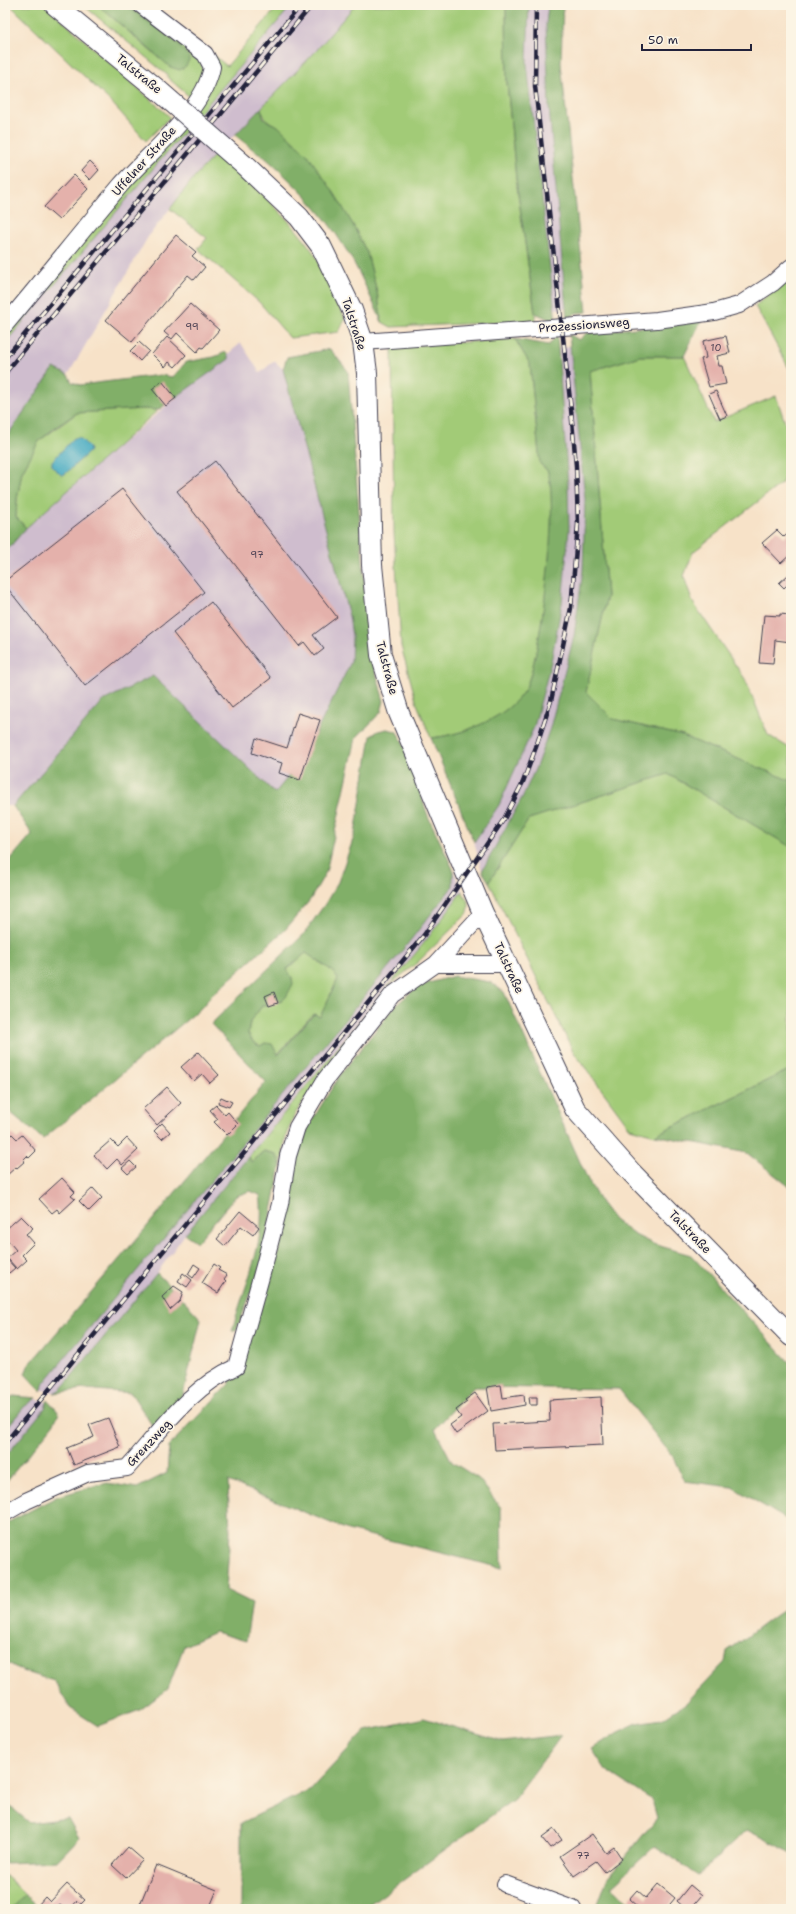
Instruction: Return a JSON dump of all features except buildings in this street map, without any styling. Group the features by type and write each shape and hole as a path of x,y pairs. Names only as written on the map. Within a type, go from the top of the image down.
{"street":[{"name":"Talstraße","path":"55,5 157,89 244,165 299,218 321,246 352,310 362,342 367,373 372,565 381,655 400,713 483,913 576,1109 592,1130 632,1173 791,1336"},
{"name":"Uffelner Straße","path":"5,325 121,185 148,158 190,110 210,79 212,67 205,54 141,5"},
{"name":"Prozessionsweg","path":"362,342 657,320 714,312 739,304 773,283 791,267"},
{"path":"436,964 483,913"},
{"path":"436,964 506,964"},
{"name":"Grenzweg","path":"5,1513 26,1501 88,1473 127,1468 194,1393 217,1375 236,1367 280,1204 288,1156 297,1127 325,1080 392,995 436,964"},
{"path":"504,1884 573,1909"}],"shaded area":[{"path":"292,5 355,5 316,51 195,176 148,237 68,375 54,368 5,439 5,343"},
{"path":"529,5 548,5 546,25 549,107 566,308 555,309 527,64"},
{"path":"241,343 260,373 274,361 283,369 349,616 352,636 351,662 304,757 275,793 153,676 103,701 13,806 5,806 5,529 46,507"},
{"path":"570,346 585,499 583,570 574,636 550,728 536,767 523,796 482,871 474,842 499,805 534,727 551,662 562,603 569,530 568,485 559,348"},
{"path":"453,869 462,891 428,938 391,981 185,1234 157,1273 61,1389 55,1392 42,1390 44,1383 418,931 453,886"},
{"path":"34,1399 47,1402 45,1408 5,1457 5,1430 24,1407"}],"green space":[{"path":"10,5 45,5 170,117 146,141 112,103"},
{"path":"83,5 98,5 154,54 173,39 125,5 134,5 198,54 203,69 197,88 190,97 167,77 168,74 166,74"},
{"path":"98,5 125,5 173,39 190,58 186,66 180,70 170,67"},
{"path":"279,5 292,5 5,343 5,331 209,91 211,53 227,66"},
{"path":"355,5 506,5 507,82 516,179 536,321 391,327 382,322 377,292 367,253 352,223 278,126 265,117 261,108 316,51"},
{"path":"506,5 529,5 527,64 556,322 535,313 516,179 507,82"},
{"path":"548,5 563,5 561,63 587,312 576,313 567,320 549,107 546,25"},
{"path":"261,108 263,117 269,122 278,126 307,154 335,194 352,223 367,253 377,292 382,322 365,284 350,257 336,234 317,209 285,175 261,154 235,135"},
{"path":"215,155 237,173 238,172 272,204 293,226 312,250 327,276 345,319 339,332 290,338 259,302 198,249 207,238 170,209 195,176"},
{"path":"791,275 791,372 755,306"},
{"path":"701,321 684,356 640,356 590,371 607,596 586,692 613,719 683,736 791,781 791,847 668,774 529,819 489,882 482,871 523,796 536,767 550,728 574,636 583,570 585,499 569,334 579,340 587,333"},
{"path":"557,335 568,485 569,530 562,603 551,662 534,727 499,805 474,842 431,738 470,729 496,716 508,708 517,699 525,689 531,673 537,647 547,580 550,544 550,486 547,470 540,464 530,364 515,339 549,345"},
{"path":"515,339 530,364 540,464 547,470 551,486 552,512 547,579 543,615 537,647 531,673 525,689 518,699 508,708 484,723 470,729 431,738 417,704 401,646 394,533 392,347"},
{"path":"330,349 348,371 370,652 384,701 381,712 356,738 326,872 310,900 285,930 212,995 200,1009 43,1139 5,1108 5,866 32,834 13,806 103,701 153,676 275,793 304,757 351,662 352,636 349,616 283,369 287,357"},
{"path":"226,352 229,359 158,410 143,409 77,413 39,441 22,472 17,499 16,517 26,528 9,548 5,549 5,439 54,368 68,375 72,382 80,385 160,375 173,377 186,362 214,357"},
{"path":"640,356 684,356 714,422 776,396 791,440 791,461 782,483 693,552 684,576 692,601 745,679 768,735 791,749 791,781 683,736 613,719 586,692 607,596 590,371"},
{"path":"143,409 158,410 26,528 16,517 17,499 22,472 39,441 77,413"},
{"path":"387,729 396,731 402,740 428,816 453,869 453,886 402,951 44,1383 41,1391 25,1374 28,1366 145,1229 266,1082 211,1024 303,935 325,904 338,882 355,834 371,736 378,731","holes":["306,953 331,970 338,979 320,1017 314,1014 278,1055 272,1044 265,1043 260,1046 254,1043 248,1034 250,1022 262,1006 282,1001 286,997 293,984 292,978 287,969"]},
{"path":"668,774 791,847 791,1069 655,1135 630,1128 573,1051 489,882 529,819"},
{"path":"462,891 469,903 468,913 419,961 392,983 345,1042 295,1114 286,1135 281,1165 276,1154 264,1151 251,1162 249,1156 428,938"},
{"path":"306,952 331,970 338,979 320,1017 313,1014 277,1055 265,1043 260,1046 254,1043 248,1034 250,1022 262,1006 282,1001 292,978 287,970"},
{"path":"454,976 490,982 504,992 588,1180 601,1203 614,1220 633,1234 653,1244 691,1255 791,1364 791,1522 732,1487 684,1481 673,1457 619,1389 474,1387 435,1429 452,1462 479,1479 501,1508 502,1568 348,1530 228,1481 230,1532 226,1590 252,1603 246,1641 215,1632 184,1646 168,1689 140,1710 98,1726 70,1708 54,1681 22,1671 5,1661 5,1524 58,1496 107,1483 137,1488 167,1473 169,1446 229,1384 267,1292 281,1240 292,1169 309,1125 340,1075 395,1006 418,986"},
{"path":"791,1069 791,1188 747,1153 655,1135"},
{"path":"264,1151 276,1154 281,1165 261,1267 237,1329 232,1331 257,1247 261,1213 260,1195 250,1191 236,1196 197,1242 185,1234 249,1156 251,1162"},
{"path":"157,1273 201,1319 182,1399 155,1430 131,1393 85,1389 54,1393 61,1389"},
{"path":"13,1396 36,1398 24,1407 5,1430 5,1402"},
{"path":"48,1400 59,1413 53,1425 5,1483 5,1457 45,1408"},
{"path":"791,1605 791,1853 747,1830 698,1875 655,1846 611,1887 634,1906 631,1909 596,1909 607,1879 657,1818 652,1800 606,1770 592,1749 618,1732 637,1723 662,1719 686,1703 725,1662 727,1651"},
{"path":"424,1718 503,1742 562,1735 514,1799 364,1909 241,1909 241,1823 311,1789 365,1731"},
{"path":"5,1802 30,1823 68,1818 79,1838 57,1861 5,1863"},
{"path":"5,1875 25,1894 12,1909 5,1909"},
{"path":"25,1894 41,1909 12,1909"}],"water":[{"path":"74,438 80,438 89,447 90,451 65,474 61,475 52,466 52,461"}],"railway":[{"path":"5,358 301,5"},
{"path":"5,373 312,5"},
{"path":"5,1443 424,935 504,819 523,782 536,747 551,701 571,608 578,524 576,466 571,409 535,86 536,5"}]}
